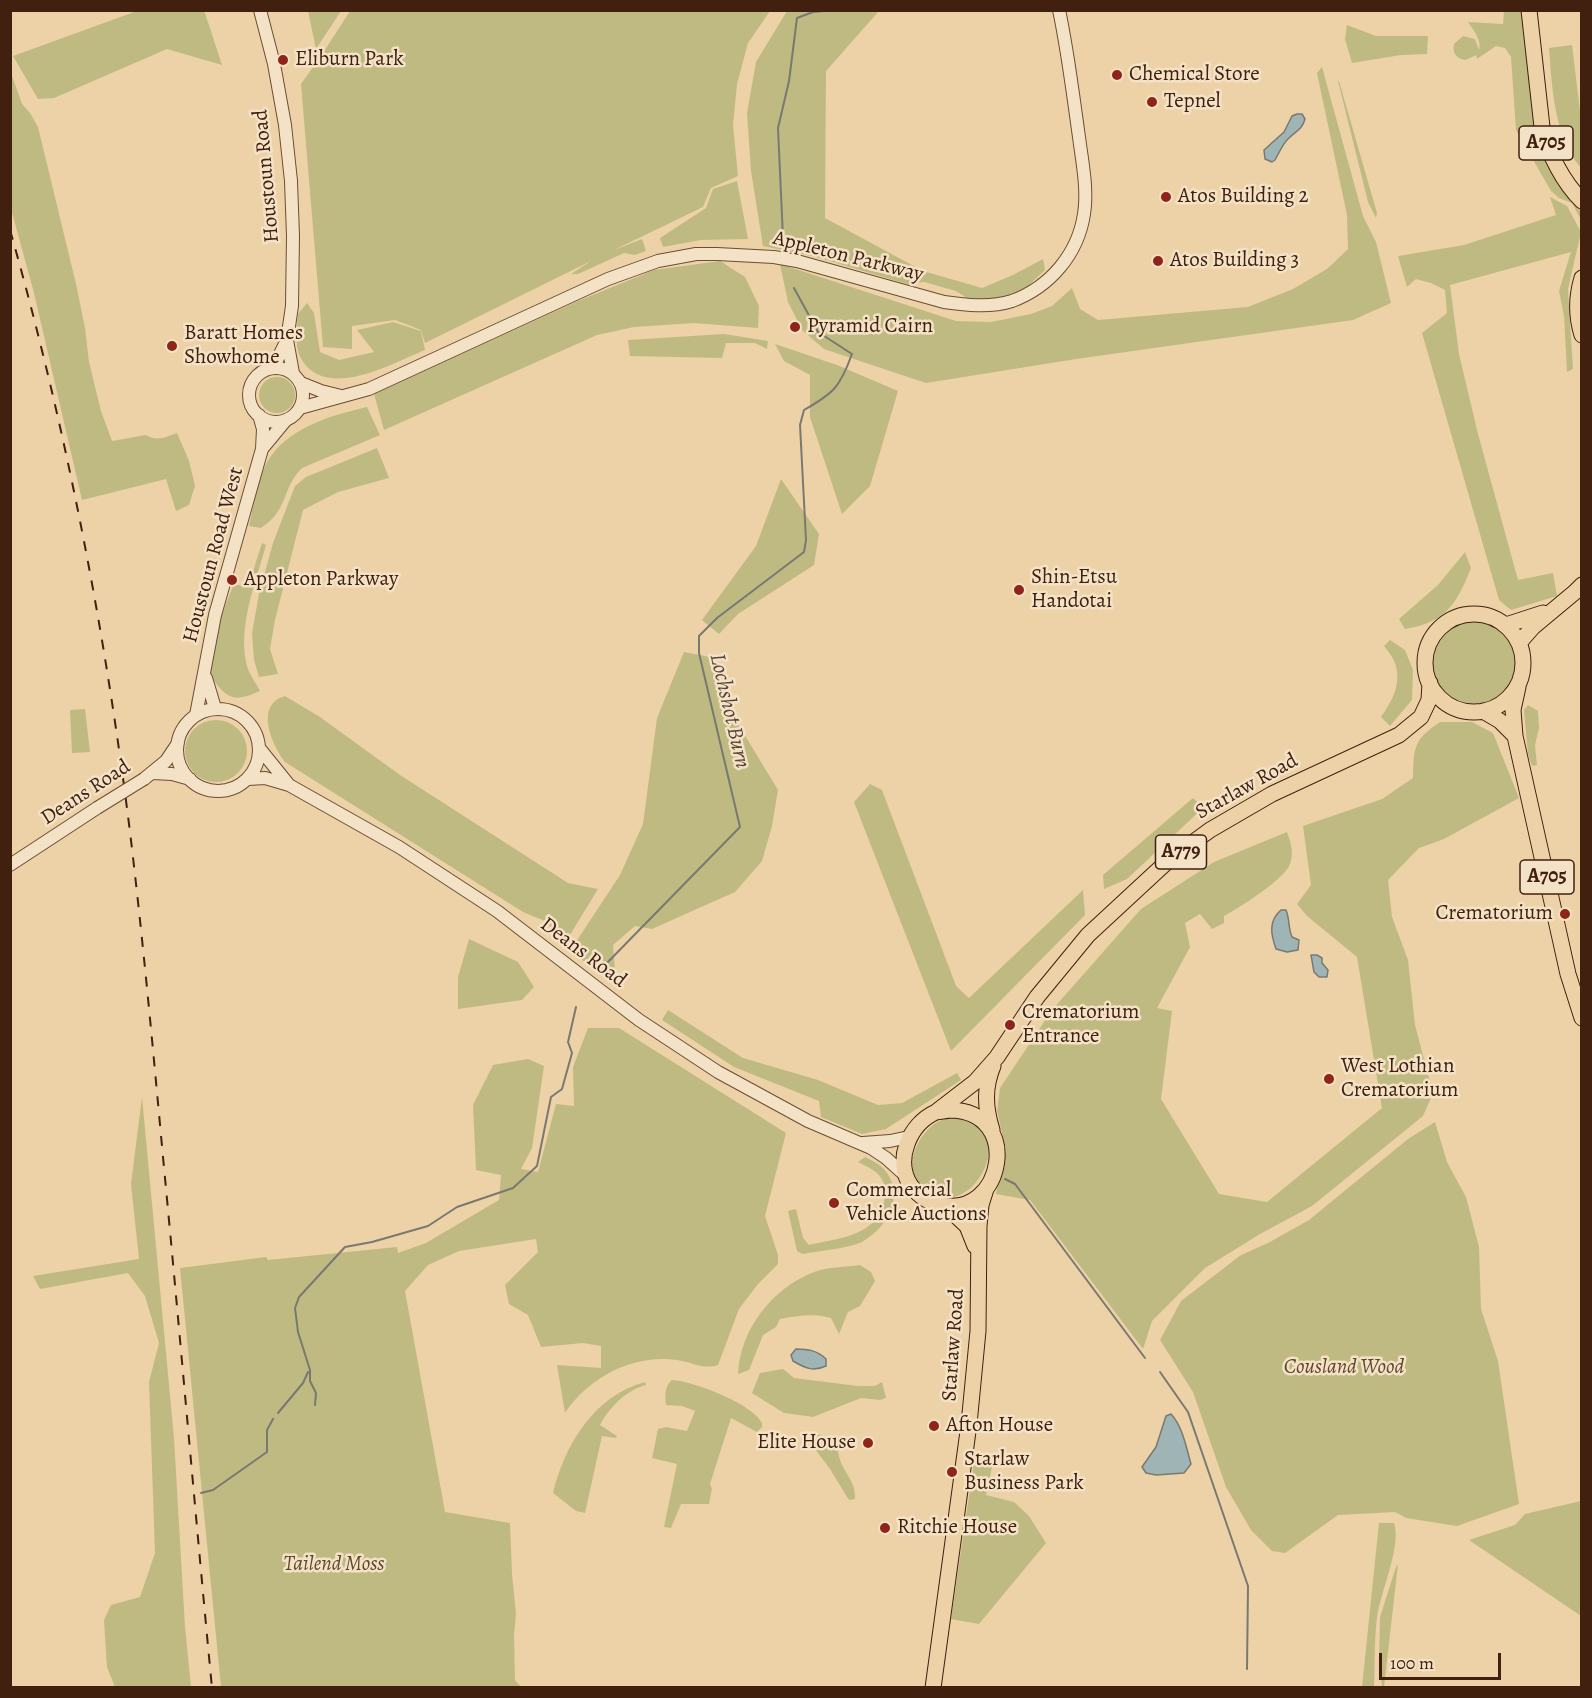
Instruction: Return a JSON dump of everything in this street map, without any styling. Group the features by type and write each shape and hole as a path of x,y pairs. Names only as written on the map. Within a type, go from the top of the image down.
{"main road":[{"name":"A705","path":"1529,10 1541,119 1546,142 1558,167 1576,190 1574,194 1581,201"},
{"path":"1581,278 1577,302 1577,320 1581,335"},
{"path":"1518,687 1500,704 1483,711 1463,710 1446,703 1430,683 1426,670 1428,646 1446,623 1460,616 1473,614 1495,618 1506,626 1519,643 1533,627 1581,585"},
{"path":"1506,626 1554,609"},
{"name":"A705","path":"1519,643 1523,657 1514,710 1515,736 1568,974 1581,1018"},
{"path":"1421,717 1429,700 1430,683"},
{"name":"A779","path":"1421,717 1440,712 1463,710"},
{"path":"1483,711 1500,721 1515,736"},
{"name":"Starlaw Road","path":"936,1112 975,1082 997,1057 1037,997 1088,935 1169,860 1210,830 1272,794 1399,735 1421,717"},
{"name":"Starlaw Road","path":"994,1137 988,1117 986,1091 997,1057"},
{"path":"936,1112 964,1110 976,1115 986,1124 994,1137"},
{"name":"A779","path":"909,1137 936,1112"},
{"path":"906,1176 904,1157 909,1137"},
{"name":"A779","path":"986,1189 996,1170 998,1158 998,1147 994,1137"},
{"name":"A779","path":"906,1176 917,1193 925,1199 946,1207"},
{"path":"946,1207 969,1203 979,1198 986,1189"},
{"name":"Starlaw Road","path":"933,1688 969,1424 978,1331 978,1254 981,1205 986,1189"},
{"name":"Starlaw Road","path":"946,1207 966,1226 978,1254"}],"street":[{"name":"Houstoun Road","path":"260,10 274,64 285,125 291,181 293,236 292,306 287,340 273,368"},
{"name":"Appleton Parkway","path":"300,408 369,389 608,279 646,265 696,254 749,255 797,261 944,302 965,305 987,305 1011,301 1029,292 1052,276 1071,253 1080,233 1085,208 1081,153 1059,10"},
{"name":"Houstoun Road","path":"287,340 297,378"},
{"path":"297,378 304,395 297,413 286,420 271,421 259,415 249,399 251,386 256,375 273,368 284,368 321,391 342,396"},
{"name":"Houstoun Road West","path":"196,715 208,644 219,597 262,449 259,415"},
{"name":"Houstoun Road West","path":"262,449 286,420"},
{"name":"Houstoun Road West","path":"204,671 208,691 215,708"},
{"path":"215,708 231,710 245,718 256,732 260,749 258,760 248,779 238,786 217,791 198,786 182,769 178,756 178,743 181,732 196,715 215,708"},
{"name":"Deans Road","path":"10,865 149,776 166,761 178,743"},
{"name":"Deans Road","path":"260,749 289,785"},
{"name":"Deans Road","path":"149,776 172,774 190,779"},
{"name":"Deans Road","path":"248,779 265,778 289,785 399,847 497,911 639,1020 718,1072 808,1121 886,1158 906,1176"},
{"name":"Deans Road","path":"858,1143 909,1137"}],"green space":[{"path":"204,10 222,65 167,49 54,98 38,99 13,56 137,11"},
{"path":"308,11 341,11 316,49"},
{"path":"350,11 770,11 748,43 737,84 733,125 738,176 711,188 703,207 614,250 642,239 646,251 635,255 624,253 578,274 571,274 591,261 425,343 421,330 395,320 352,326 352,349 323,347 301,84"},
{"path":"787,11 879,11 826,71 825,218 923,271 982,288 1043,259 1045,270 1028,286 1005,297 984,300 967,298 956,291 924,282 907,284 816,257 763,246 751,171 747,113 756,62"},
{"path":"1504,11 1524,11 1535,131 1549,167 1581,212 1580,218 1572,203 1559,198 1551,191 1516,130 1511,57 1505,48 1496,46 1477,59 1476,55 1466,60 1457,57 1454,53 1454,44 1463,36 1475,39 1479,50 1478,39 1468,22 1503,24"},
{"path":"1347,25 1376,36 1428,36 1427,54 1401,55 1352,63 1345,39"},
{"path":"1572,45 1581,119 1581,168 1572,155 1560,127 1553,95 1549,48"},
{"path":"1322,67 1363,216 1376,242 1391,303 1353,320 1076,359 926,383 824,349 802,330 788,302 780,264 956,321 991,322 1031,314 1052,306 1072,288 1080,309 1098,320 1248,307 1293,289 1327,269 1348,249 1347,215 1317,73"},
{"path":"11,73 22,104 38,127 76,284 89,362 101,411 112,441 146,435 162,438 177,433 189,461 195,486 189,505 176,511 166,479 82,500 34,293 11,209"},
{"path":"1338,81 1377,213 1376,218 1368,202"},
{"path":"737,181 748,239 701,240 663,247 660,238 706,208 713,189"},
{"path":"1550,197 1567,206 1581,232 1568,289 1573,369 1567,372 1564,316 1559,291 1571,252 1450,285 1459,354 1478,434 1518,580 1553,573 1557,596 1511,610 1499,600 1422,333 1447,313 1445,290 1416,279 1407,287 1398,256 1464,245 1556,215"},
{"path":"720,261 745,277 759,306 758,328 694,323 634,327 597,335 384,430 374,394 578,301 654,270"},
{"path":"307,303 314,313 320,352 339,360 374,352 357,330 393,322 421,331 425,350 379,370 343,378 327,378 313,372 299,355 298,314"},
{"path":"724,334 768,341 767,349 755,343 726,343 722,358 630,356 628,340"},
{"path":"775,344 837,365 898,391 870,486 842,514 810,417 810,375 784,361"},
{"path":"277,377 289,383 295,395 289,407 277,413 265,407 259,395 265,383"},
{"path":"367,407 380,435 302,468 295,476 281,507 270,521 261,528 249,526 263,472 271,456 280,446 290,437 314,423"},
{"path":"377,448 389,478 338,492 303,510 275,620 270,649 278,674 259,677 254,660 252,633 259,594 273,543 295,486 306,477"},
{"path":"781,479 819,534 814,565 738,614 719,634 702,620 756,546"},
{"path":"262,543 266,545 249,605 244,636 247,666 260,691 238,698 224,692 213,679 211,658 213,645 234,584 248,587"},
{"path":"1465,552 1471,568 1460,592 1448,610 1430,622 1405,629 1399,619 1438,585"},
{"path":"1475,618 1492,622 1506,631 1515,645 1519,662 1515,679 1506,693 1492,702 1475,706 1458,702 1444,693 1435,679 1431,662 1435,645 1444,631 1458,622"},
{"path":"1390,640 1405,650 1413,670 1412,700 1390,726 1381,717 1397,685 1395,663 1384,646"},
{"path":"684,652 715,658 735,719 778,790 772,826 762,861 735,892 652,929 635,926 613,945 616,985 570,951 620,875 643,824 657,718"},
{"path":"285,696 320,717 400,775 568,883 598,889 565,943 545,921 523,912 285,762 271,736 268,716 270,708"},
{"path":"1528,705 1538,711 1539,728 1535,745 1537,765 1532,766 1528,754 1524,710"},
{"path":"85,709 90,752 72,753 70,710"},
{"path":"210,720 222,720 238,729 245,739 247,751 245,763 238,773 222,782 210,782 199,777 190,768 185,757 185,745 190,734 199,725"},
{"path":"1440,722 1472,722 1493,733 1519,798 1444,839 1419,848 1388,880 1392,917 1408,960 1415,1025 1433,1093 1423,1116 1312,1206 1260,1234 1205,1268 1152,1321 1143,1349 1030,1200 996,1194 1005,1146 997,1111 1000,1088 1052,1010 1141,909 1214,862 1287,832 1292,856 1290,864 1280,877 1224,916 1224,923 1212,929 1200,914 1185,923 1190,947 1157,1008 1172,1011 1161,1099 1219,1194 1267,1202 1382,1108 1357,957 1307,916 1297,904 1311,885 1303,826 1382,799 1413,778 1417,745 1431,728"},
{"path":"870,784 882,790 956,986 969,998 1083,890 1085,915 951,1051 854,802"},
{"path":"1193,798 1203,808 1127,879 1104,889 1103,875"},
{"path":"469,939 518,962 534,987 522,1000 458,1009 458,977"},
{"path":"668,1010 743,1058 818,1080 878,1105 902,1103 957,1073 961,1080 886,1129 862,1134 821,1117 819,1101 734,1067 662,1020"},
{"name":"Tailend Moss","path":"588,1028 619,1028 786,1133 765,1216 778,1255 778,1264 758,1284 739,1309 718,1365 702,1366 661,1359 629,1365 599,1379 575,1400 565,1413 557,1365 601,1368 601,1346 583,1343 541,1347 528,1315 509,1304 505,1285 538,1252 536,1239 459,1251 428,1265 405,1291 445,1512 510,1523 516,1614 515,1680 521,1687 221,1687 180,1268 266,1257 268,1260 397,1247 398,1253 426,1243 499,1200 501,1175 476,1170 473,1105 493,1065 528,1059 544,1066 532,1148 521,1169 538,1172 556,1104 574,1106 573,1067"},
{"path":"142,1097 174,1438 185,1627 191,1687 115,1687 107,1667 104,1620 111,1605 140,1597 155,1553 149,1382 159,1343 145,1296 128,1273 40,1289 33,1276 139,1259 131,1184"},
{"path":"951,1117 974,1123 986,1136 989,1153 984,1170 973,1185 958,1196 941,1197 923,1188 913,1173 912,1164 917,1146 927,1130 936,1123"},
{"name":"Cousland Wood","path":"1435,1122 1447,1162 1466,1197 1479,1247 1481,1309 1498,1361 1519,1504 1457,1526 1406,1518 1395,1512 1338,1515 1285,1553 1272,1551 1251,1530 1226,1487 1193,1392 1160,1340 1181,1301 1241,1255 1309,1220 1408,1139"},
{"path":"865,1157 883,1168 892,1183 893,1203 885,1221 870,1236 857,1244 803,1254 797,1251 788,1211 796,1209 803,1238 809,1245 846,1237 868,1227 876,1219 882,1208 885,1188 878,1174 858,1162"},
{"path":"860,1265 871,1272 875,1281 860,1306 848,1312 839,1334 831,1318 824,1316 812,1315 780,1319 776,1327 763,1335 749,1370 738,1374 740,1358 752,1327 761,1312 785,1288 814,1272"},
{"path":"783,1369 794,1378 858,1386 875,1386 882,1382 886,1398 880,1400 861,1398 813,1417 784,1413 752,1393 760,1373"},
{"path":"672,1380 694,1384 735,1401 756,1416 762,1423 762,1427 757,1432 731,1418 710,1484 712,1489 709,1504 681,1504 671,1528 664,1527 677,1464 652,1458 658,1429 666,1427 687,1431 695,1411 682,1406 666,1405 666,1389"},
{"path":"645,1382 646,1385 619,1400 600,1425 617,1436 616,1438 602,1436 585,1513 576,1511 553,1493 565,1457 574,1440 584,1424 611,1398"},
{"path":"814,1434 822,1435 826,1443 838,1451 839,1458 853,1485 855,1499 849,1500 809,1441"},
{"path":"974,1462 992,1467 986,1495 1014,1502 1029,1516 1046,1543 979,1624 951,1619"},
{"path":"1581,1501 1581,1616 1469,1540 1515,1525 1525,1514"},
{"path":"1379,1523 1394,1523 1395,1544 1377,1618 1374,1687 1362,1687"},
{"path":"1398,1564 1384,1687 1382,1687 1379,1664 1380,1617"}],"shaded area":[{"path":"1302,114 1305,119 1302,126 1285,143 1275,160 1272,162 1265,159 1264,150 1284,132 1292,116"},
{"path":"1281,910 1286,910 1292,937 1299,940 1298,950 1287,952 1276,949 1272,923"},
{"path":"1311,955 1322,958 1322,963 1328,970 1327,977 1319,977 1314,972"},
{"path":"796,1349 819,1354 826,1359 826,1366 813,1369 793,1361 791,1355"},
{"path":"1171,1414 1181,1431 1191,1464 1184,1473 1156,1475 1146,1473 1142,1467 1156,1447 1166,1416"}],"waterway":[{"name":"Lochshot Burn","path":"783,238 778,128 789,81 797,18 813,12 835,10"},
{"name":"Lochshot Burn","path":"604,966 740,827 699,653 699,636 717,618 804,552 806,540 800,425 804,410 835,388 852,354 818,332 794,288"},
{"name":"Lochshot Burn","path":"315,1405 316,1393 310,1381 310,1370 298,1332 295,1308 299,1297 345,1247 428,1226 457,1207 513,1188 537,1166 551,1097 562,1089 572,1053 568,1042 576,1007"},
{"path":"1005,1179 1015,1184 1145,1358"},
{"path":"278,1413 303,1383 308,1372"},
{"path":"1160,1372 1188,1412 1248,1586 1247,1669"},
{"path":"201,1493 213,1490 267,1452 267,1430 273,1419"}],"railway":[{"path":"10,230 49,379 82,529 120,756 148,994 212,1688"}],"place":[{"name":"Eliburn Park","path":"283,60"},
{"name":"Chemical Store","path":"1117,75"},
{"name":"Tepnel","path":"1152,102"},
{"name":"Atos Building 2","path":"1166,197"},
{"name":"Atos Building 3","path":"1158,261"},
{"name":"Pyramid Cairn","path":"795,327"},
{"name":"Baratt Homes Showhome","path":"172,346"},
{"name":"Appleton Parkway","path":"232,580"},
{"name":"Shin-Etsu Handotai","path":"1019,590"},
{"name":"Crematorium","path":"1565,914"},
{"name":"Crematorium Entrance","path":"1010,1025"},
{"name":"West Lothian Crematorium","path":"1329,1079"},
{"name":"Commercial Vehicle Auctions","path":"834,1203"},
{"name":"Afton House","path":"934,1426"},
{"name":"Elite House","path":"868,1443"},
{"name":"Starlaw Business Park","path":"952,1472"},
{"name":"Ritchie House","path":"885,1528"}]}
